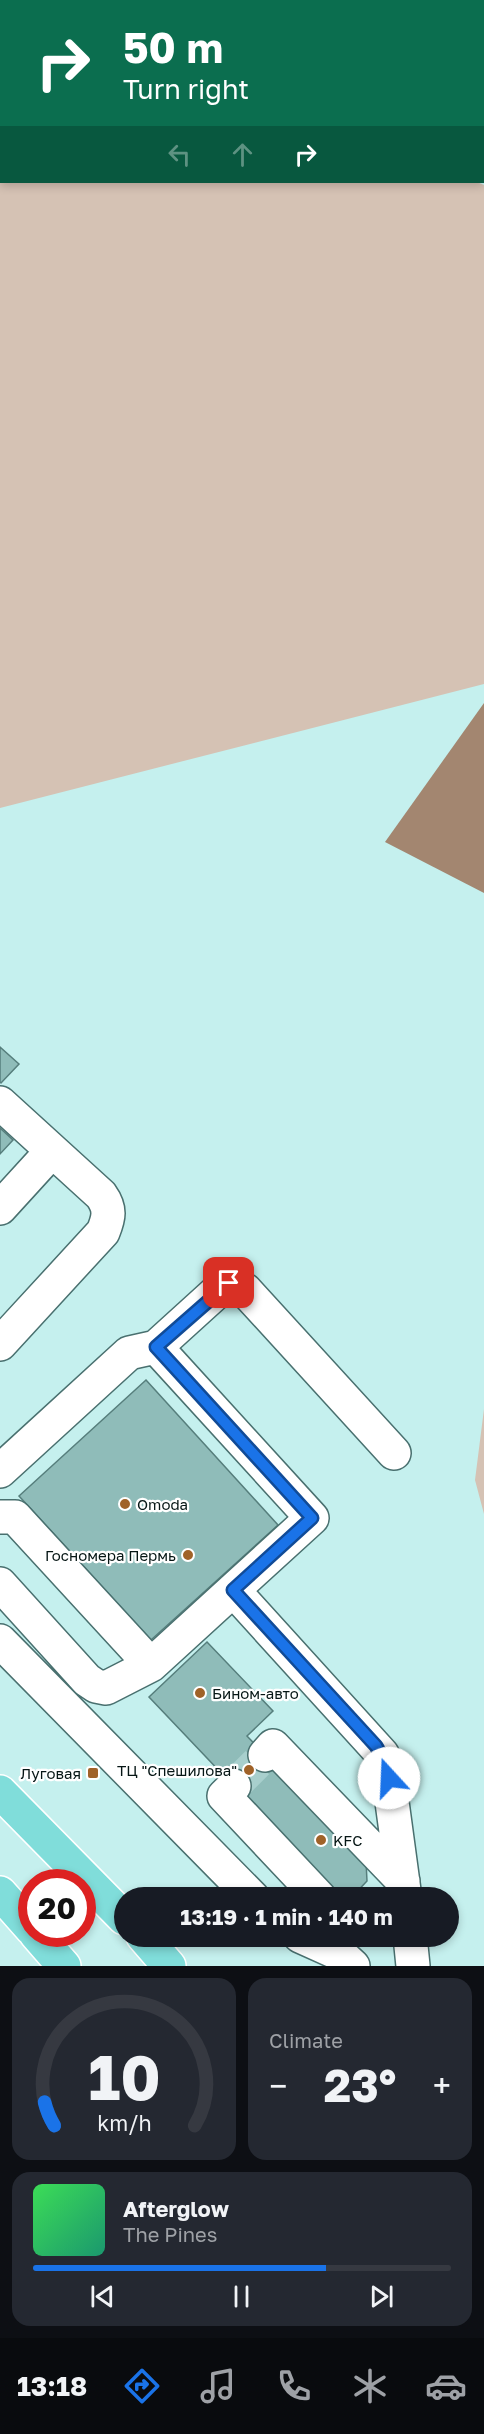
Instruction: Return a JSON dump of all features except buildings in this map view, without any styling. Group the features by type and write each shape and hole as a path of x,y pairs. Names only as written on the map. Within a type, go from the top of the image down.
{"main road":[{"path":"0,1792 114,1908"},
{"path":"1,1894 18,1913"},
{"path":"47,1947 64,1966"}],"street":[{"path":"0,1103 101,1195 109,1206 108,1219 103,1232 0,1344"},
{"path":"0,1208 52,1151"},
{"path":"0,1471 129,1353 156,1347 229,1283 236,1284 245,1290 394,1452"},
{"path":"0,1584 87,1680 96,1686 106,1688 151,1665 312,1518 156,1347"},
{"path":"0,1517 15,1517 151,1665"},
{"path":"233,1590 382,1754 388,1771 404,1887"},
{"path":"0,1641 242,1887"},
{"path":"265,1755 273,1746 402,1887"},
{"path":"234,1786 224,1796 310,1887"},
{"path":"1,1894 47,1966"},
{"path":"411,1947 413,1966"}],"shaded area":[{"path":"0,183 479,183 484,185 484,684 0,808"},
{"path":"484,703 484,893 385,842"},
{"path":"484,1409 484,1514 475,1480"}],"tunnel":[{"path":"234,1786 265,1755"}],"place":[{"name":"Omoda","path":"125,1504"},
{"name":"Госномера Пермь","path":"188,1555"},
{"name":"Бином-авто","path":"200,1693"},
{"name":"ТЦ \"Спешилова\"","path":"249,1770"},
{"name":"Луговая","path":"93,1773"},
{"name":"KFC","path":"321,1840"}],"route":[{"path":"229,1283 156,1347 312,1518 233,1590 376,1746 387,1765 389,1778"}]}
